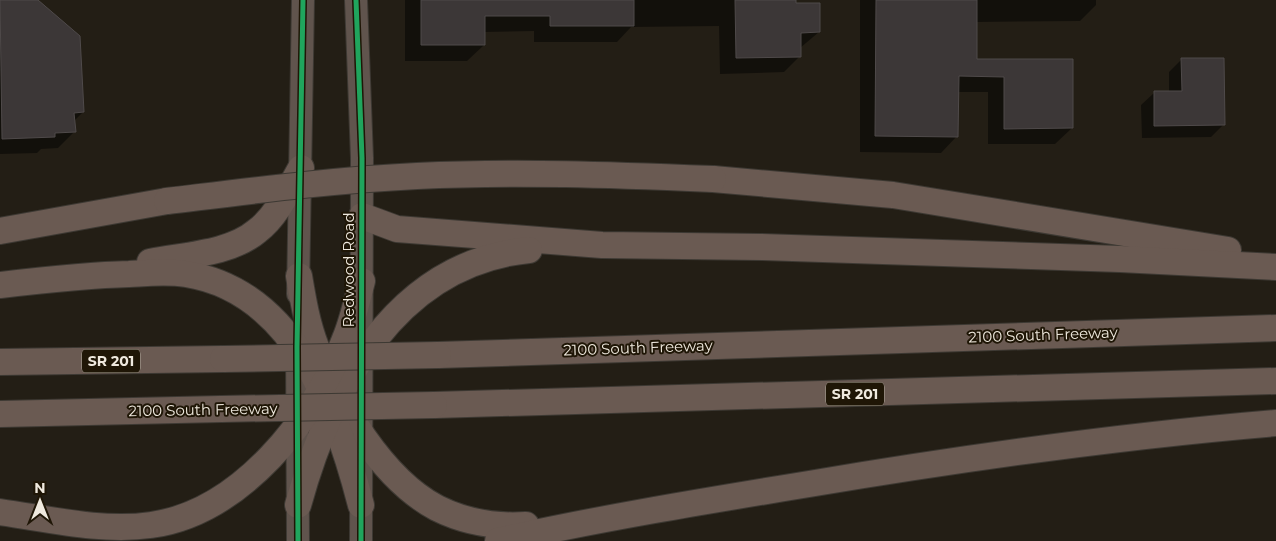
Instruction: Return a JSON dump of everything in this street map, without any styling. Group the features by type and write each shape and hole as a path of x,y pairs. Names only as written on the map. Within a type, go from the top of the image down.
{"highway":[{"path":"0,285 84,275 213,249 247,238 269,219 301,168"},
{"path":"0,231 168,202 249,191 418,176 570,174 713,180 893,195 1276,257"},
{"path":"362,216 397,229 602,244 1111,258 1276,267"},
{"path":"0,512 115,527 150,526 187,517 214,504 240,486 272,456 297,423 330,393 387,325 416,296 446,274 480,259 518,251 602,244"},
{"path":"84,275 175,272 209,279 232,288 251,301 280,326 378,456 400,480 436,507 454,516 498,526 544,524 601,518 1026,450 1180,431 1276,423"},
{"path":"299,276 312,336 361,505"},
{"path":"298,506 362,281"},
{"name":"2100 South Freeway","path":"0,362 438,354 1276,328"},
{"name":"2100 South Freeway","path":"0,414 434,405 1276,380"},
{"path":"498,541 601,518"}],"main road":[{"path":"298,541 297,347 304,0"},
{"name":"Redwood Road","path":"356,0 362,216 361,541"}],"building":[{"path":"0,0 38,0 80,36 84,112 74,113 76,132 55,133 55,137 2,139"},
{"path":"421,0 634,0 634,26 550,26 550,16 485,16 485,45 421,45"},
{"path":"735,0 796,0 796,3 820,3 820,32 801,33 801,57 736,58"},
{"path":"876,0 977,0 977,59 1073,59 1073,128 1004,129 1004,77 959,76 958,137 875,136"},
{"path":"1181,58 1224,58 1225,125 1154,126 1154,91 1182,91"}],"cycle path":[{"path":"298,541 297,347 303,0"},
{"path":"356,0 362,158 361,541"}]}
